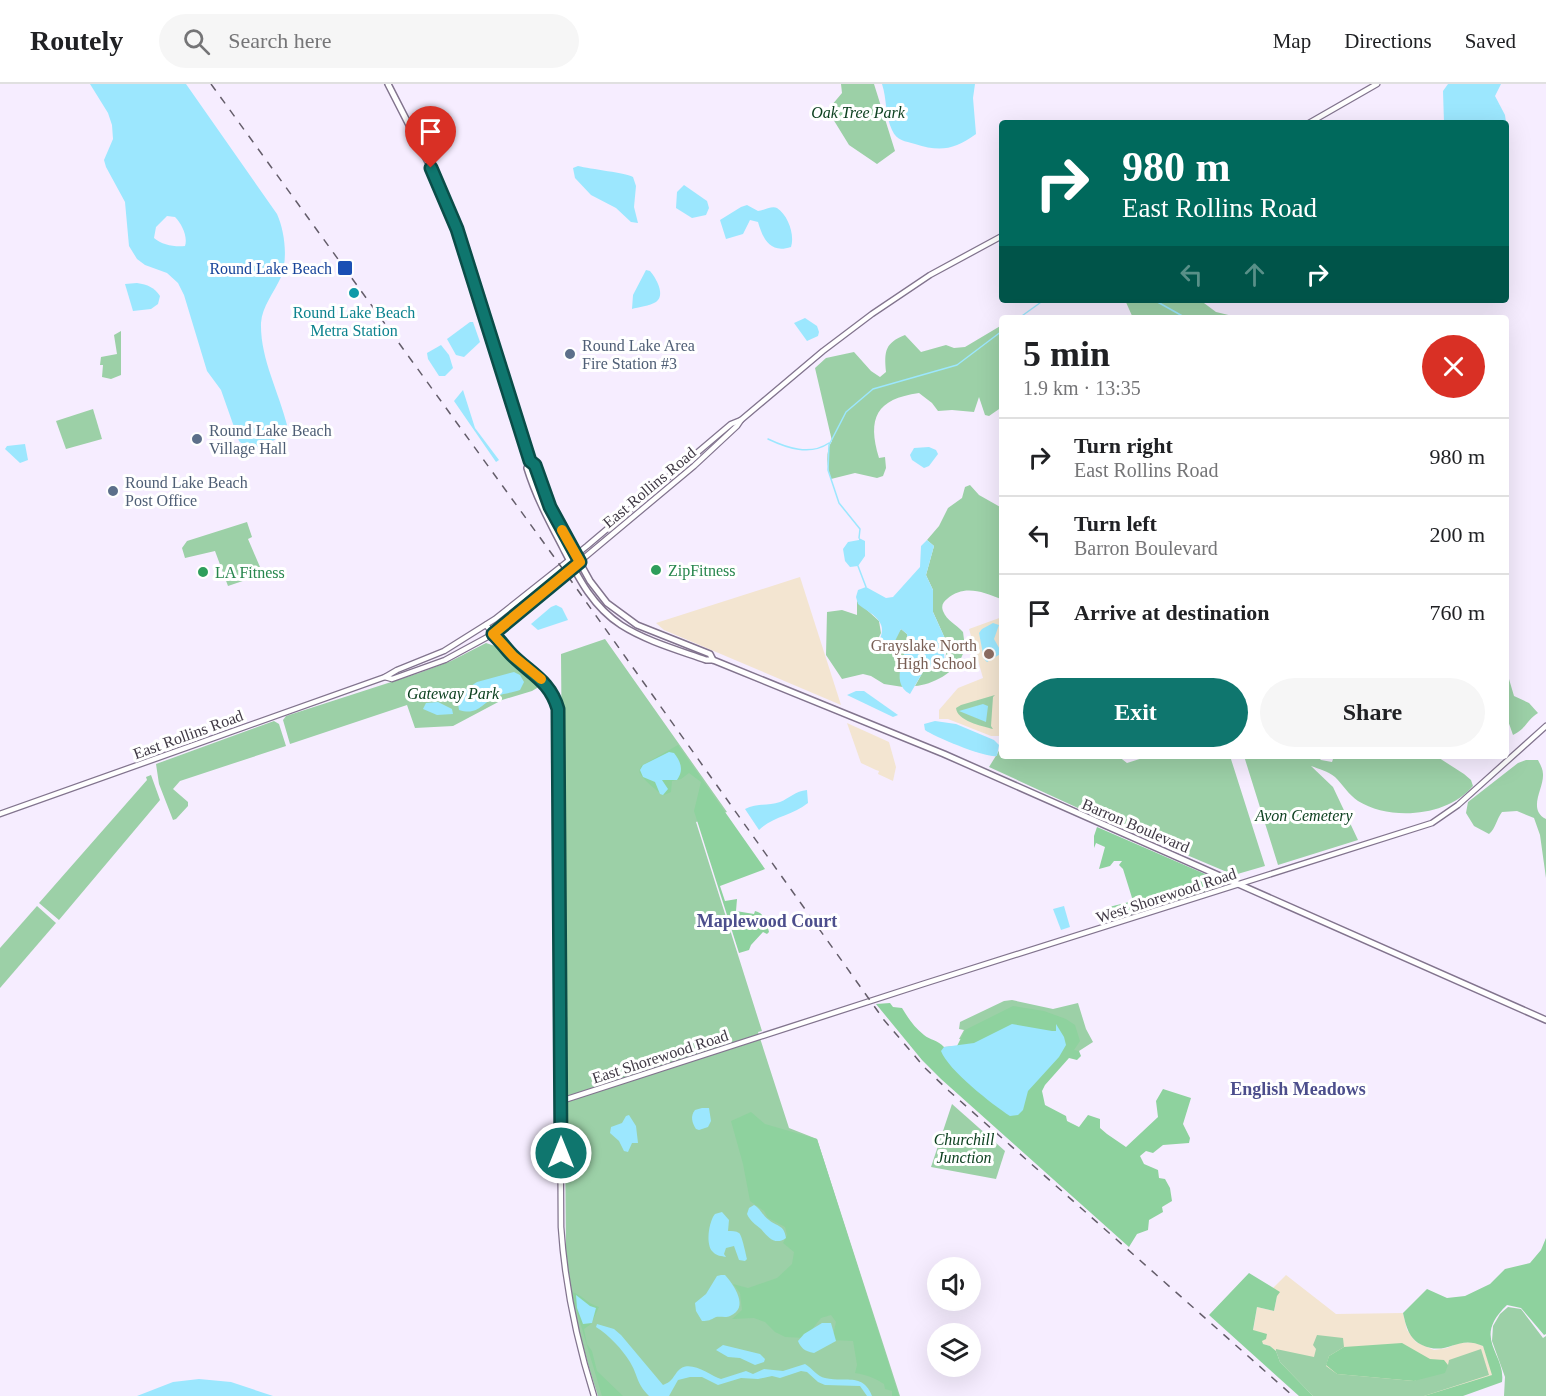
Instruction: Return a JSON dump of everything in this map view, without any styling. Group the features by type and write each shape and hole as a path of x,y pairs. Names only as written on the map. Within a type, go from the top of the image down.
{"main road":[{"name":"Barron Boulevard","path":"387,84 431,168 457,229 530,461 535,465 550,507 580,562 597,591 626,619 710,654 713,660"},
{"path":"1314,120 1377,84"},
{"name":"East Rollins Road","path":"385,677 392,679 437,663 493,634 580,562 735,428 741,420 845,333 913,286 999,238"},
{"name":"East Rollins Road","path":"0,814 385,677 437,654 486,626 729,426 741,420"},
{"name":"Barron Boulevard","path":"530,461 527,468 539,502 573,567 595,601 621,625 637,634 706,660 713,660 944,754 1546,1020"},
{"path":"486,626 513,656 542,680 558,709 561,1227 572,1320 594,1396"},
{"name":"West Shorewood Road","path":"768,1034 1438,820 1545,727"},
{"name":"East Shorewood Road","path":"561,1101 768,1034"}],"shaded area":[{"path":"800,577 841,705 664,630 656,623"},
{"name":"Grayslake North High School","path":"999,618 999,736 991,736 948,719 939,719 939,710 958,688 983,678 969,629"},
{"path":"847,723 889,742 896,767 893,781 878,774 879,771 861,763"},
{"path":"1286,1275 1336,1314 1403,1313 1407,1330 1416,1342 1434,1350 1458,1343 1475,1342 1483,1346 1493,1375 1426,1396 1313,1396 1280,1362 1276,1351 1263,1344 1253,1331 1257,1307 1274,1311 1277,1296 1273,1288"}],"green space":[{"name":"Oak Tree Park","path":"841,84 874,84 895,151 877,164 849,145 826,112 842,93"},
{"path":"1126,303 1204,303 1216,312 1228,315 1132,315"},
{"path":"999,327 999,409 989,416 985,415 979,397 974,412 938,411 919,393 893,400 878,413 875,421 874,432 879,458 885,457 886,468 883,476 877,478 855,473 831,479 827,459 832,441 815,368 826,358 854,352 871,371 880,377 886,372 887,349 893,341 905,335 921,352 946,345 954,348 965,347"},
{"path":"121,331 121,375 111,379 102,377 101,357 117,354 114,335"},
{"path":"93,409 102,439 66,449 56,421"},
{"path":"970,485 979,495 999,506 999,598 980,592 967,591 953,594 946,600 942,607 943,611 949,620 963,632 963,653 955,667 943,677 915,686 924,670 940,668 945,664 947,643 933,612 933,590 926,575 934,546 927,540 939,526 948,508 962,498 965,487"},
{"path":"247,522 252,537 248,539 263,574 228,586 215,551 185,558 182,548 187,541"},
{"path":"857,601 879,621 881,633 873,649 882,648 893,640 901,629 907,634 908,641 901,672 903,687 884,684 863,674 842,679 826,655 827,612 842,610 857,615"},
{"path":"605,639 727,812 696,822 762,1031 758,1032 789,1128 817,1139 900,1396 598,1396 578,1326 566,1255 561,654"},
{"name":"Gateway Park","path":"486,643 498,647 514,664 535,678 539,684 537,688 502,700 453,726 415,728 407,705 290,744 283,720 286,716 419,673 451,661"},
{"path":"1509,679 1514,696 1529,703 1538,713 1513,735 1509,724"},
{"path":"995,695 991,726 993,729 965,720 957,713 956,708 961,705"},
{"path":"274,721 279,724 286,746 180,781 173,789 188,802 188,806 173,820 159,784 156,764"},
{"path":"678,745 765,869 720,886 725,901 737,899 736,911 754,914 755,911 765,919 769,932 767,934 763,932 749,950 739,953 694,811 701,782 689,773 681,779 672,781 671,792 664,795 640,772 641,766"},
{"path":"999,751 999,759 1122,759 1127,763 1140,759 1231,759 1265,866 1234,875 1104,820 989,767"},
{"name":"Avon Cemetery","path":"1245,759 1320,759 1332,762 1333,759 1441,759 1471,780 1473,786 1449,804 1434,810 1402,813 1371,807 1358,801 1332,775 1311,766 1333,787 1358,840 1278,865"},
{"path":"1538,760 1543,772 1537,804 1540,815 1546,819 1546,878 1540,835 1534,818 1517,811 1502,812 1489,834 1474,826 1466,813 1468,802 1518,763"},
{"path":"151,775 160,800 59,920 39,903 147,780 146,777"},
{"path":"1097,827 1212,877 1218,880 1220,885 1214,889 1115,920 1109,907 1133,901 1123,869 1119,865 1122,861 1114,861 1110,866 1099,869 1105,847 1096,843 1094,848"},
{"path":"37,906 56,923 0,988 0,948"},
{"path":"1012,1000 1053,1009 1078,1003 1086,1029 1093,1042 1079,1051 1073,1051 959,1039 964,1030 959,1029 960,1022 1004,1001"},
{"path":"890,1003 893,1007 902,1008 920,1032 944,1047 957,1046 965,1030 1013,1006 1044,1011 1066,1019 1075,1025 1080,1041 1074,1050 1079,1051 1081,1056 1077,1060 1069,1058 1045,1085 1042,1091 1045,1105 1066,1116 1067,1121 1079,1127 1088,1115 1100,1119 1100,1128 1126,1147 1158,1117 1156,1101 1163,1089 1191,1098 1183,1124 1190,1138 1189,1143 1163,1145 1153,1153 1146,1151 1140,1156 1144,1164 1158,1170 1159,1178 1165,1179 1170,1188 1172,1201 1162,1207 1163,1212 1149,1220 1148,1230 1137,1234 1129,1247 922,1060 876,1004"},
{"name":"Churchill Junction","path":"952,1104 1005,1151 996,1179 931,1167"},
{"path":"751,1112 765,1124 817,1139 899,1396 892,1396 892,1391 885,1389 884,1384 877,1380 855,1373 857,1365 853,1341 832,1340 836,1322 831,1315 821,1318 805,1338 785,1337 775,1332 765,1322 754,1318 732,1319 742,1310 740,1293 733,1284 748,1288 777,1278 792,1264 794,1252 783,1243 787,1235 785,1227 768,1218 764,1211 750,1201 731,1121"},
{"path":"1546,1238 1546,1334 1544,1335 1521,1308 1507,1305 1492,1327 1491,1337 1502,1372 1502,1382 1463,1396 1424,1396 1492,1375 1483,1346 1466,1342 1439,1349 1422,1345 1411,1336 1403,1313 1427,1289 1447,1298 1465,1296 1490,1284 1505,1269 1530,1263 1541,1250"},
{"path":"1249,1273 1280,1292 1274,1311 1257,1307 1253,1330 1267,1334 1266,1339 1262,1341 1263,1344 1276,1351 1280,1362 1313,1396 1299,1396 1209,1315"},
{"path":"571,1292 599,1307 591,1324 584,1329 587,1344 592,1351 597,1371 623,1396 602,1396"},
{"path":"1508,1307 1521,1309 1543,1338 1546,1336 1546,1396 1504,1396 1505,1377 1492,1341 1493,1326 1500,1314"},
{"path":"1317,1335 1343,1338 1344,1347 1329,1356 1326,1366 1337,1374 1414,1381 1448,1365 1449,1360 1481,1349 1489,1375 1424,1396 1313,1396 1280,1362 1276,1349 1314,1357 1316,1349 1313,1345"},
{"path":"1402,1343 1430,1359 1444,1360 1448,1365 1445,1373 1414,1381 1337,1374 1326,1365 1329,1356 1344,1347"}],"water":[{"path":"90,84 186,84 277,214 284,237 283,270 264,311 261,323 267,362 287,425 273,441 252,447 239,441 221,390 207,371 184,295 178,283 167,273 145,265 137,259 129,246 125,202 104,160 113,139 108,113","holes":["167,216 175,217 184,231 185,246 168,245 154,238 156,227"]},
{"path":"882,84 975,84 973,98 976,134 954,146 939,149 902,140 894,134 890,125"},
{"path":"1448,84 1501,84 1495,96 1506,120 1444,120 1443,91"},
{"path":"578,166 633,177 636,186 634,207 638,223 631,222 616,208 591,195 575,178 573,168"},
{"path":"684,185 707,201 709,208 706,215 692,218 676,208 677,192"},
{"path":"747,205 758,211 773,207 781,211 791,231 791,247 784,249 768,244 758,222 750,220 743,234 726,239 720,220"},
{"path":"646,270 650,271 657,282 660,291 659,299 651,304 632,309 633,295"},
{"path":"137,283 155,290 160,296 158,304 151,309 133,311 125,284"},
{"path":"805,318 817,326 819,332 818,336 807,341 794,323"},
{"path":"473,322 480,342 464,357 456,355 447,339"},
{"path":"441,345 449,355 453,368 445,376 439,376 428,359 427,353"},
{"path":"463,390 475,428 499,460 496,462 454,401"},
{"path":"25,444 28,460 20,463 5,449 7,446"},
{"path":"929,447 936,450 938,454 929,466 924,468 912,460 910,455 914,448"},
{"path":"859,538 865,541 865,556 858,566 850,567 845,561 843,549 848,542 859,540"},
{"path":"927,540 934,546 926,575 933,590 933,612 947,643 944,654 945,664 940,668 924,670 910,694 900,682 907,634 901,629 894,643 877,650 873,649 881,636 881,625 875,617 858,604 856,597 858,590 866,587 886,598 893,597 920,567 921,546"},
{"path":"556,605 562,608 568,620 538,630 531,624 551,607"},
{"path":"993,623 999,625 994,639 999,648 999,655 987,662 984,659 979,633"},
{"path":"514,672 520,675 524,682 520,690 497,696 476,710 459,710 457,697 463,691 477,682"},
{"path":"856,691 864,691 898,715 893,717 847,695"},
{"path":"438,702 452,709 453,714 437,715 423,709 426,703"},
{"path":"983,704 988,706 986,722 959,711"},
{"path":"935,721 956,724 994,740 999,745 997,756 949,742 925,730 924,724"},
{"path":"669,752 674,753 681,769 677,780 662,780 668,789 663,795 660,794 655,782 643,777 640,770 643,765"},
{"path":"807,790 808,803 764,825 759,830 745,809 780,802"},
{"path":"1064,906 1070,927 1061,930 1053,909"},
{"path":"1012,1024 1056,1031 1056,1024 1066,1045 1059,1057 1028,1091 1023,1110 1018,1115 1010,1116 961,1077 941,1051 944,1047 974,1043"},
{"path":"709,1108 711,1121 708,1127 699,1130 696,1129 692,1117 695,1110"},
{"path":"629,1115 636,1126 638,1143 632,1143 628,1152 624,1151 619,1141 610,1133 611,1127 622,1123"},
{"path":"754,1205 782,1228 786,1238 778,1241 772,1240 751,1221 747,1214 749,1208"},
{"path":"722,1212 729,1220 728,1231 739,1233 743,1241 747,1259 745,1261 739,1260 734,1246 726,1248 724,1254 726,1257 716,1254 711,1249 709,1233 711,1222 715,1214"},
{"path":"725,1275 736,1290 740,1302 739,1308 728,1317 716,1317 702,1321 696,1311 695,1303 706,1294 717,1276"},
{"path":"576,1295 596,1308 592,1323 583,1324 577,1308"},
{"path":"822,1323 831,1323 836,1341 814,1353 803,1349 798,1341 804,1334"},
{"path":"597,1324 614,1329 621,1335 663,1385 687,1366 699,1368 721,1379 746,1371 753,1374 764,1369 783,1371 805,1364 822,1377 858,1381 864,1384 872,1396 867,1396 860,1386 825,1385 807,1372 801,1371 780,1378 772,1376 758,1379 741,1378 718,1385 702,1377 690,1377 678,1380 669,1396 649,1396 627,1357 610,1338 596,1327"},
{"path":"723,1345 760,1354 765,1359 764,1362 755,1365 740,1358 728,1357 716,1350"},
{"path":"199,1379 231,1382 273,1396 137,1396 173,1382"}],"waterway":[{"path":"1023,315 1040,303"},
{"path":"1159,303 1181,315"},
{"path":"859,538 860,529 839,503 828,470 829,445 846,412 873,389 957,365 999,333"},
{"path":"768,439 791,448 806,450 829,443"},
{"path":"858,566 866,587"}],"railway":[{"path":"211,84 557,561 884,1020 925,1068 949,1091 1293,1396"}],"slow traffic":[{"path":"541,679 513,656 493,634 580,562 562,530"}],"place":[{"name":"Round Lake Beach","path":"345,268"},
{"name":"Round Lake Beach Metra Station","path":"354,293"},
{"name":"Round Lake Area Fire Station #3","path":"570,354"},
{"name":"Round Lake Beach Village Hall","path":"197,439"},
{"name":"Round Lake Beach Post Office","path":"113,491"},
{"name":"ZipFitness","path":"656,570"},
{"name":"LA Fitness","path":"203,572"},
{"name":"Grayslake North High School","path":"989,654"}],"district":[{"name":"Maplewood Court","path":"767,921"},
{"name":"English Meadows","path":"1298,1089"}],"route":[{"path":"431,168 457,229 530,461 535,465 547,501 580,562 493,634 513,656 542,680 558,709 561,1153"}]}
